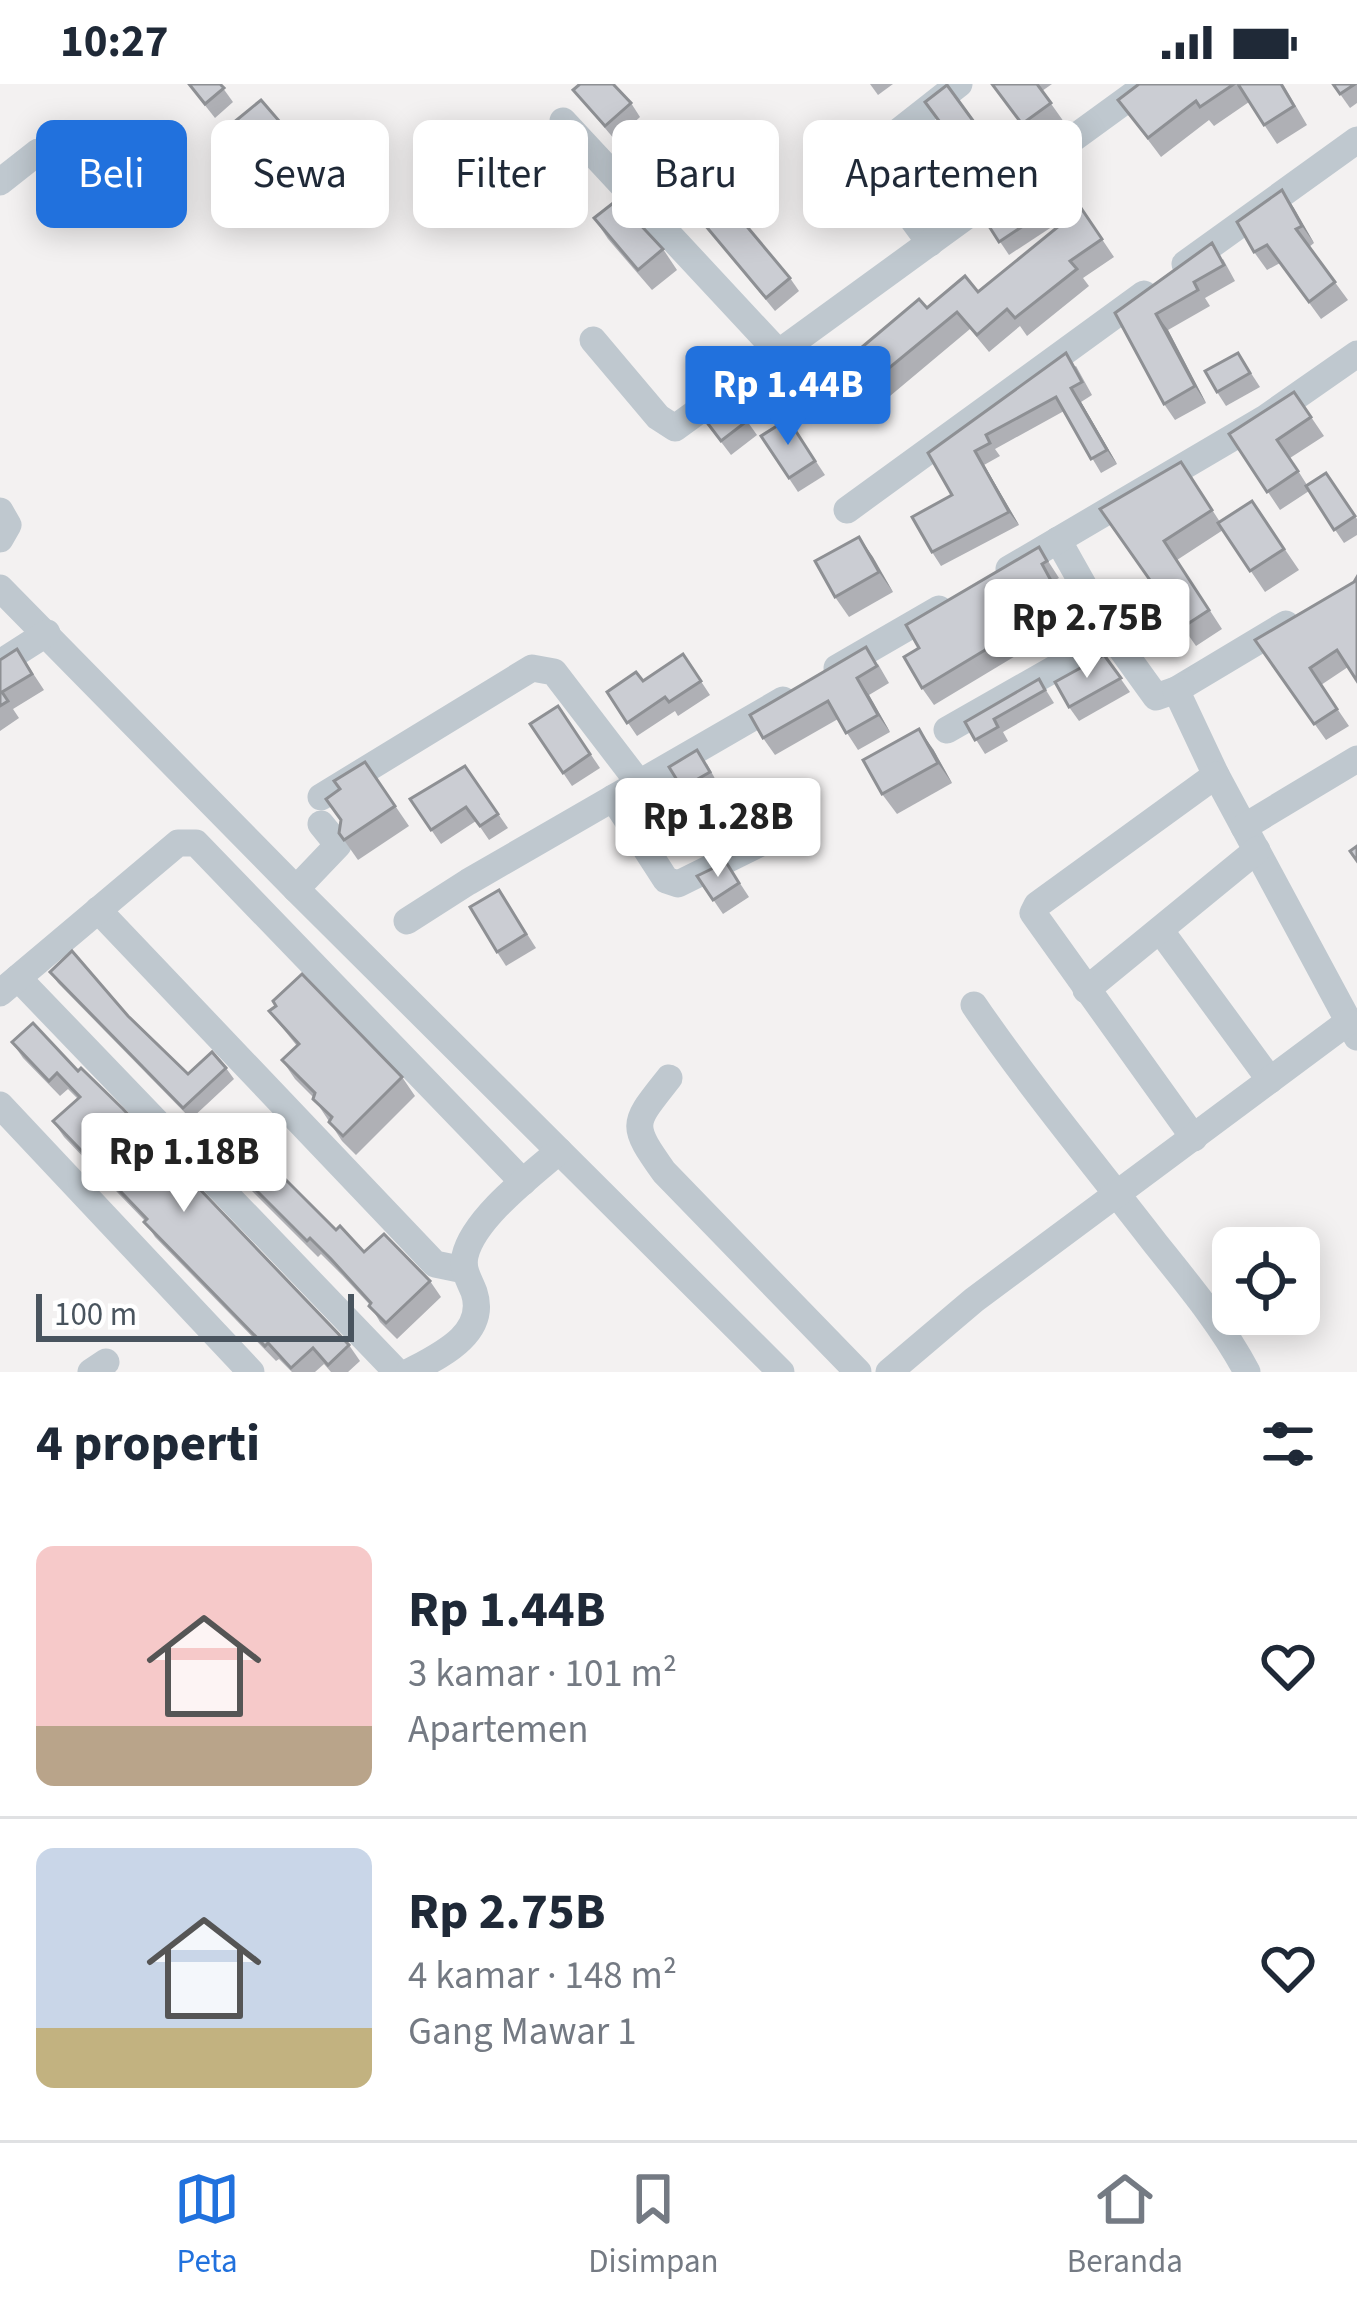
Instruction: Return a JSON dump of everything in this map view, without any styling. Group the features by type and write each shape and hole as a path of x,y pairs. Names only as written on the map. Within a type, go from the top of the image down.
{"street":[{"path":"930,243 872,158 880,146 959,84"},
{"path":"593,340 658,417 675,428 1148,84"},
{"path":"847,510 1357,140"},
{"path":"588,148 778,352"},
{"path":"0,182 36,154"},
{"path":"407,921 1264,419 1357,354"},
{"path":"1058,540 1112,636 1156,697 1176,690 1317,606"},
{"path":"0,588 300,884 781,1372"},
{"path":"0,663 47,633"},
{"path":"947,730 1112,636"},
{"path":"300,884 338,844 320,810 532,668 554,672 639,783"},
{"path":"889,1372 974,1300 1117,1193 1270,1081 1353,1029 1216,776 1176,690"},
{"path":"1086,991 1160,930 1250,839 1357,759"},
{"path":"1194,1138 1033,914 1037,905 1216,776"},
{"path":"613,798 666,880 678,884 773,837"},
{"path":"397,1372 9,986 178,843 196,843 523,1182"},
{"path":"98,910 435,1264 464,1270"},
{"path":"1160,930 1270,1081"},
{"path":"1332,992 1357,978"},
{"path":"379,1031 411,1000"},
{"path":"974,1005 1247,1372"},
{"path":"669,1078 639,1116 645,1146 664,1172 858,1372"},
{"path":"0,1105 251,1372"},
{"path":"409,1372 457,1342 473,1323 475,1295 464,1270 466,1250 523,1182 559,1151"}],"building":[{"path":"189,84 220,84 224,88 205,104"},
{"path":"580,84 613,84 631,103 605,126 573,90"},
{"path":"992,84 1037,84 1051,103 1028,120 1019,120"},
{"path":"1139,84 1234,84 1200,107 1196,101 1148,138 1118,100"},
{"path":"1238,84 1281,84 1294,106 1264,125"},
{"path":"1333,84 1355,84 1340,94"},
{"path":"947,85 973,120 938,120 925,102"},
{"path":"261,100 278,120 237,120"},
{"path":"1282,190 1302,226 1296,229 1335,282 1309,302 1267,245 1254,252 1237,222"},
{"path":"612,204 612,228 643,228 663,249 638,270 594,218"},
{"path":"1082,209 1102,239 1070,261 1077,269 1015,318 1007,309 977,335 957,312 877,378 855,353 919,299 927,308 965,276 978,292 1056,228 1082,228"},
{"path":"707,228 748,228 790,278 766,298"},
{"path":"990,228 1020,228 999,242"},
{"path":"1212,243 1224,265 1194,282 1198,290 1156,314 1195,386 1164,404 1115,313"},
{"path":"1066,353 1082,382 1071,388 1107,450 1091,459 1056,397 986,435 990,443 975,451 1009,512 932,552 912,517 952,495 928,453"},
{"path":"1238,353 1250,373 1217,392 1205,371"},
{"path":"1294,392 1311,417 1277,440 1298,471 1267,492 1229,434"},
{"path":"725,393 747,421 721,441 699,412"},
{"path":"788,419 815,461 789,478 761,436"},
{"path":"1181,462 1212,510 1164,541 1209,610 1183,627 1100,509"},
{"path":"1326,473 1355,516 1334,530 1306,486"},
{"path":"1252,501 1284,549 1250,571 1218,523"},
{"path":"859,537 879,572 835,597 815,561"},
{"path":"1039,547 1047,561 1042,564 1061,599 1002,632 1005,638 922,688 904,657 919,648 906,625"},
{"path":"1357,577 1357,681 1337,650 1310,668 1337,709 1314,724 1255,640"},
{"path":"866,647 877,666 857,678 878,715 846,733 828,701 763,738 750,715"},
{"path":"17,649 32,674 2,692 8,701 0,706 0,660"},
{"path":"683,654 701,681 669,702 665,697 627,723 607,692 636,672 643,681"},
{"path":"1104,655 1121,678 1069,707 1055,682"},
{"path":"1039,679 1045,690 994,719 998,727 975,740 965,722"},
{"path":"558,706 590,754 563,773 530,724"},
{"path":"919,729 938,763 882,794 863,760"},
{"path":"697,750 710,772 682,788 669,767"},
{"path":"365,762 395,806 344,840 339,833 341,820 326,799 340,789 334,781"},
{"path":"465,766 498,814 480,826 466,807 431,830 410,799"},
{"path":"726,862 739,883 713,900 697,876"},
{"path":"499,890 526,934 497,952 470,907"},
{"path":"72,951 128,1016 188,1074 212,1052 226,1068 183,1108 50,972"},
{"path":"302,974 402,1077 343,1136 313,1099 315,1093 282,1060 299,1044 269,1011 276,1006 273,1001"},
{"path":"33,1023 78,1071 81,1068 123,1109 349,1345 328,1365 313,1348 291,1368 268,1343 265,1346 53,1121 80,1097 57,1073 49,1081 12,1042"},
{"path":"233,1127 364,1252 384,1234 430,1281 386,1323 331,1259 212,1146"}]}
